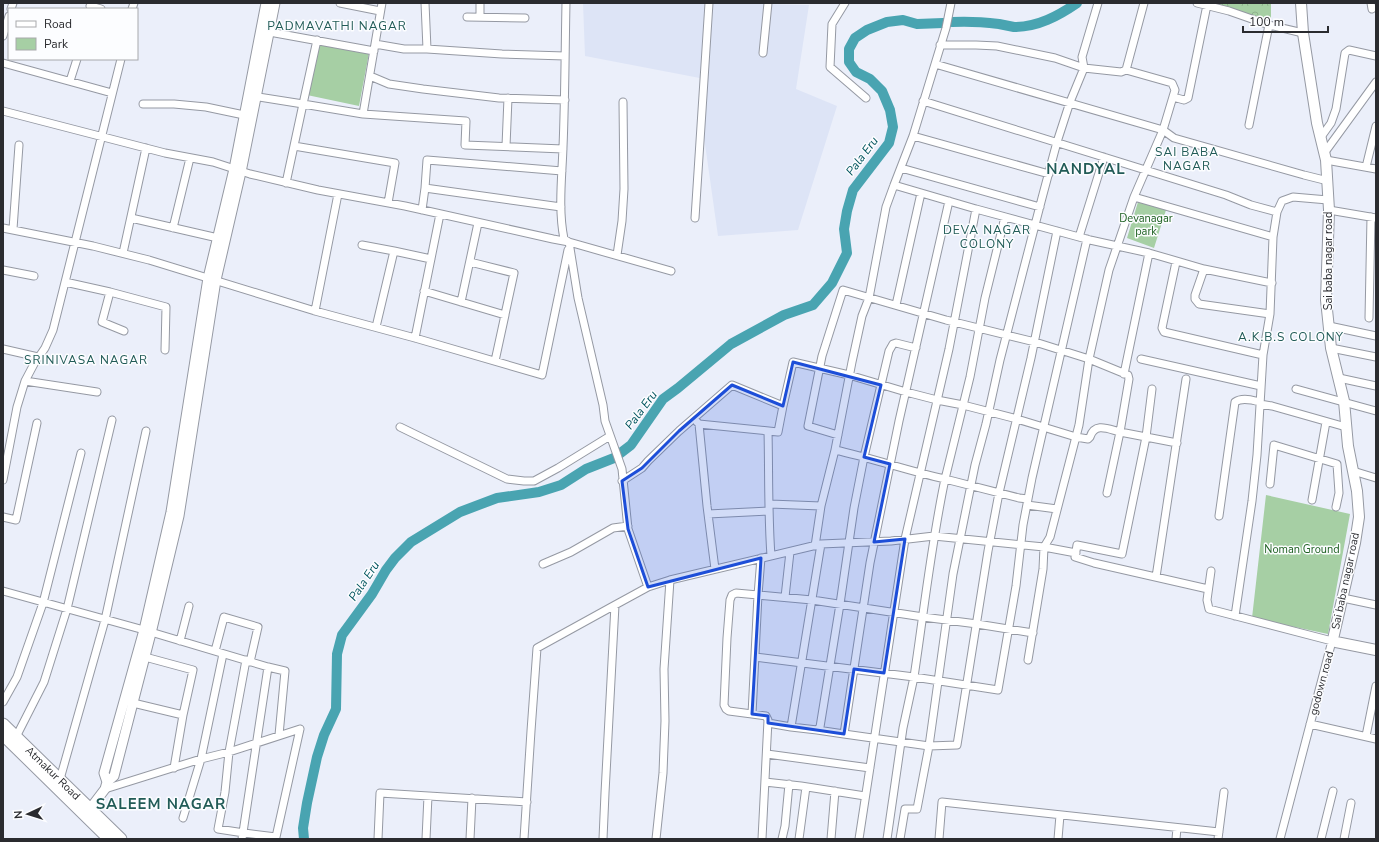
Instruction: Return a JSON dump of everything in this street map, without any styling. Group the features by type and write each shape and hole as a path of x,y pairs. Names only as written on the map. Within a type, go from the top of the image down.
{"main road":[{"name":"Sai baba nagar road","path":"1301,3 1303,34 1317,123 1326,156 1329,205 1326,300 1331,348 1344,401 1348,446 1357,491 1358,517 1355,543 1333,640 1336,642 1376,650"},
{"name":"Atmakur Road","path":"3,724 60,779 109,839"},
{"name":"Atmakur Road","path":"3,735 88,812 121,839"}],"street":[{"path":"265,31 266,3"},
{"path":"212,279 238,171 265,31 275,3"},
{"path":"340,3 380,11"},
{"path":"363,114 382,3"},
{"path":"425,3 427,49"},
{"path":"480,3 480,17"},
{"path":"566,3 565,100 561,207 564,239 569,242 578,298 603,405 605,421 622,469 622,481 628,526 648,587"},
{"path":"695,218 709,3"},
{"path":"763,53 768,3"},
{"path":"845,3 832,24 830,67 866,98"},
{"path":"791,727 812,600 821,506 835,450 862,316 869,298 886,207 913,136 952,3"},
{"path":"891,811 916,809 929,746 953,574 971,486 1035,225 1057,142 1070,102 1084,68 1082,57 1098,3"},
{"path":"1126,70 1144,3"},
{"path":"1197,3 1303,34"},
{"path":"1173,97 1184,100 1188,98 1207,5"},
{"path":"467,17 525,18"},
{"path":"3,36 8,24"},
{"path":"1249,125 1269,25"},
{"path":"265,31 317,40 374,47 566,56"},
{"path":"286,183 317,40"},
{"path":"940,45 997,46 1056,58 1084,68 1121,72 1126,70 1172,83 1175,90 1163,130 1134,197 1109,270 1089,360 1076,437 1050,537 1044,547 1043,569 1028,660"},
{"path":"1321,137 1330,123 1336,109 1345,53 1349,50 1376,56"},
{"path":"70,81 77,60"},
{"path":"3,480 18,407 25,382 38,357 45,348 53,330 121,60"},
{"path":"3,63 112,93"},
{"path":"934,64 1163,130 1174,138 1328,181"},
{"path":"370,76 389,84 422,89 508,98 565,100"},
{"path":"1376,82 1326,156 1366,167 1376,168"},
{"path":"252,96 363,114 466,121 465,144 563,149"},
{"path":"106,786 104,774 147,632 212,279 218,238 238,171 244,115 252,96"},
{"path":"506,146 508,98"},
{"path":"923,101 1277,212"},
{"path":"617,255 623,202 623,102"},
{"path":"143,104 206,106 244,115"},
{"path":"3,111 146,148 213,162 238,171 286,183 422,210 569,242 671,271"},
{"path":"1366,167 1376,129"},
{"path":"913,136 1049,174"},
{"path":"13,229 19,145"},
{"path":"294,146 395,163 388,203"},
{"path":"122,253 146,148"},
{"path":"1079,237 1104,157"},
{"path":"173,228 190,158"},
{"path":"422,210 427,160 562,172"},
{"path":"900,168 1040,206"},
{"path":"894,185 1079,237 1149,253 1204,269 1272,283"},
{"path":"424,188 561,207"},
{"path":"896,306 921,193"},
{"path":"315,310 338,194"},
{"path":"1134,197 1273,237"},
{"path":"1235,616 1252,501 1263,354 1270,314 1273,237 1277,212 1282,201 1292,197 1373,217 1368,318"},
{"path":"844,734 874,542 949,201"},
{"path":"859,839 884,673 895,613 905,539 954,322 976,209"},
{"path":"415,338 440,214"},
{"path":"887,839 901,742 914,677 934,536 945,479 980,328 985,298 1005,217"},
{"path":"131,218 218,238"},
{"path":"461,302 478,223"},
{"path":"3,228 122,253 315,310 542,374 569,242"},
{"path":"768,723 929,746 957,745 999,493 1035,342 1057,231"},
{"path":"755,657 914,677 998,690 1009,629 1028,502 1087,239"},
{"path":"362,245 431,259"},
{"path":"376,327 394,251"},
{"path":"1124,374 1149,253"},
{"path":"470,262 514,273 495,361"},
{"path":"1176,262 1162,328 1164,332 1263,354"},
{"path":"1204,269 1195,295 1195,299 1199,304 1270,314"},
{"path":"3,270 34,276"},
{"path":"65,282 166,307 165,350"},
{"path":"838,435 808,426 822,356 843,290 923,314 1035,342 1128,375 1129,379 1120,432 1107,493"},
{"path":"424,291 505,315 504,319"},
{"path":"110,292 102,322 124,331"},
{"path":"1329,326 1376,336"},
{"path":"817,730 820,726 840,604 848,542 864,457 889,351 893,344 896,343 916,348"},
{"path":"1331,348 1376,357"},
{"path":"3,349 38,357"},
{"path":"1141,359 1261,386"},
{"path":"693,418 699,424 778,432 793,362 850,375 906,392 1017,419 1076,437 1088,439 1093,430 1096,428 1146,436 1177,443"},
{"path":"1339,378 1376,386"},
{"path":"1156,577 1186,379"},
{"path":"25,382 97,392"},
{"path":"622,481 642,468 648,460 693,418 732,385 783,406"},
{"path":"1152,389 1146,436 1122,554 1077,545 1075,557 1094,563 1208,589"},
{"path":"1296,389 1376,411"},
{"path":"1219,516 1235,402 1238,400 1244,400 1260,403 1346,427"},
{"path":"16,737 44,682 67,609 112,420"},
{"path":"1312,500 1326,422"},
{"path":"3,517 16,520 37,423"},
{"path":"699,424 715,569"},
{"path":"400,427 507,480 524,481 534,480 540,477 610,436"},
{"path":"768,431 770,508 769,531 771,556"},
{"path":"60,779 105,620 146,432"},
{"path":"1270,484 1274,445 1337,464 1339,493 1336,507"},
{"path":"835,450 890,464 920,474 945,479 1057,509"},
{"path":"3,702 17,677 43,603 81,453"},
{"path":"1353,471 1376,478"},
{"path":"708,514 770,508 821,506"},
{"path":"543,564 571,552 613,528 628,526"},
{"path":"524,839 537,648 648,587 670,580 818,545 848,542 874,542 934,536 961,540 1044,547 1076,553"},
{"path":"785,597 790,552"},
{"path":"752,714 761,558"},
{"name":"godown road","path":"1211,571 1207,600 1209,609 1333,640 1280,839"},
{"path":"656,839 665,721 664,669 670,580"},
{"path":"3,591 285,671 279,735"},
{"path":"762,839 767,754 768,723 766,716 729,711 724,706 726,644 730,600 732,595 758,595 812,600 1033,633"},
{"path":"1343,598 1376,604"},
{"path":"603,839 615,605"},
{"path":"180,641 189,606"},
{"path":"106,786 229,752 300,729 276,837 243,836 218,829 225,792 229,752 248,661 258,627 224,617 215,651"},
{"path":"88,812 114,776 145,657 147,632"},
{"path":"183,818 201,759 223,654"},
{"path":"145,657 193,670 183,715 174,768"},
{"path":"243,836 268,667"},
{"path":"1366,736 1376,686"},
{"path":"133,703 183,715"},
{"path":"1310,724 1376,738"},
{"path":"767,754 870,768"},
{"path":"765,782 806,786 865,796"},
{"path":"782,839 785,826 789,784"},
{"path":"799,839 806,786"},
{"path":"832,839 835,791"},
{"path":"1321,839 1333,791"},
{"path":"939,839 942,802 1177,828 1218,836 1224,792"},
{"path":"378,839 380,793 527,802"},
{"path":"426,839 428,796"},
{"path":"470,839 472,798"},
{"path":"1344,839 1352,803"},
{"path":"900,839 905,809"},
{"path":"1058,839 1060,815"},
{"path":"1176,839 1177,828"}],"highlighted area":[{"path":"793,362 881,385 864,457 890,464 874,542 905,539 884,673 854,669 844,734 768,723 768,716 752,714 761,558 648,587 628,529 622,481 642,468 679,431 732,385 783,406"}],"shaded area":[{"path":"583,3 809,5 796,89 837,106 798,230 718,236 704,137 705,79 585,56"}],"green space":[{"path":"1207,3 1271,3 1271,20 1250,16"},
{"path":"319,44 369,53 359,106 307,95"},
{"name":"Devanagar park","path":"1138,202 1166,210 1154,248 1127,238"},
{"name":"Noman Ground","path":"1266,495 1350,514 1328,634 1252,618"}],"waterway":[{"name":"Pala Eru","path":"952,22 981,22 1023,27 1047,20 1077,3"},
{"name":"Pala Eru","path":"304,839 303,828 317,757 324,735 336,709 337,654 342,635 372,594 395,558 411,542 460,512 497,498 539,492 561,485 586,469 614,458 631,445 663,399 731,344 784,315 813,305 832,283 847,253 844,229 853,190 889,143 893,127 890,110 882,91 870,79 856,72 849,62 849,49 855,38 867,30 887,22 903,20 917,24 943,23"}],"district":[{"name":"PADMAVATHI NAGAR","path":"337,26"},
{"name":"SAI BABA NAGAR","path":"1187,159"},
{"name":"NANDYAL","path":"1086,169"},
{"name":"DEVA NAGAR COLONY","path":"987,237"},
{"name":"A.K.B.S COLONY","path":"1291,337"},
{"name":"SRINIVASA NAGAR","path":"86,360"},
{"name":"SALEEM NAGAR","path":"161,804"}]}
